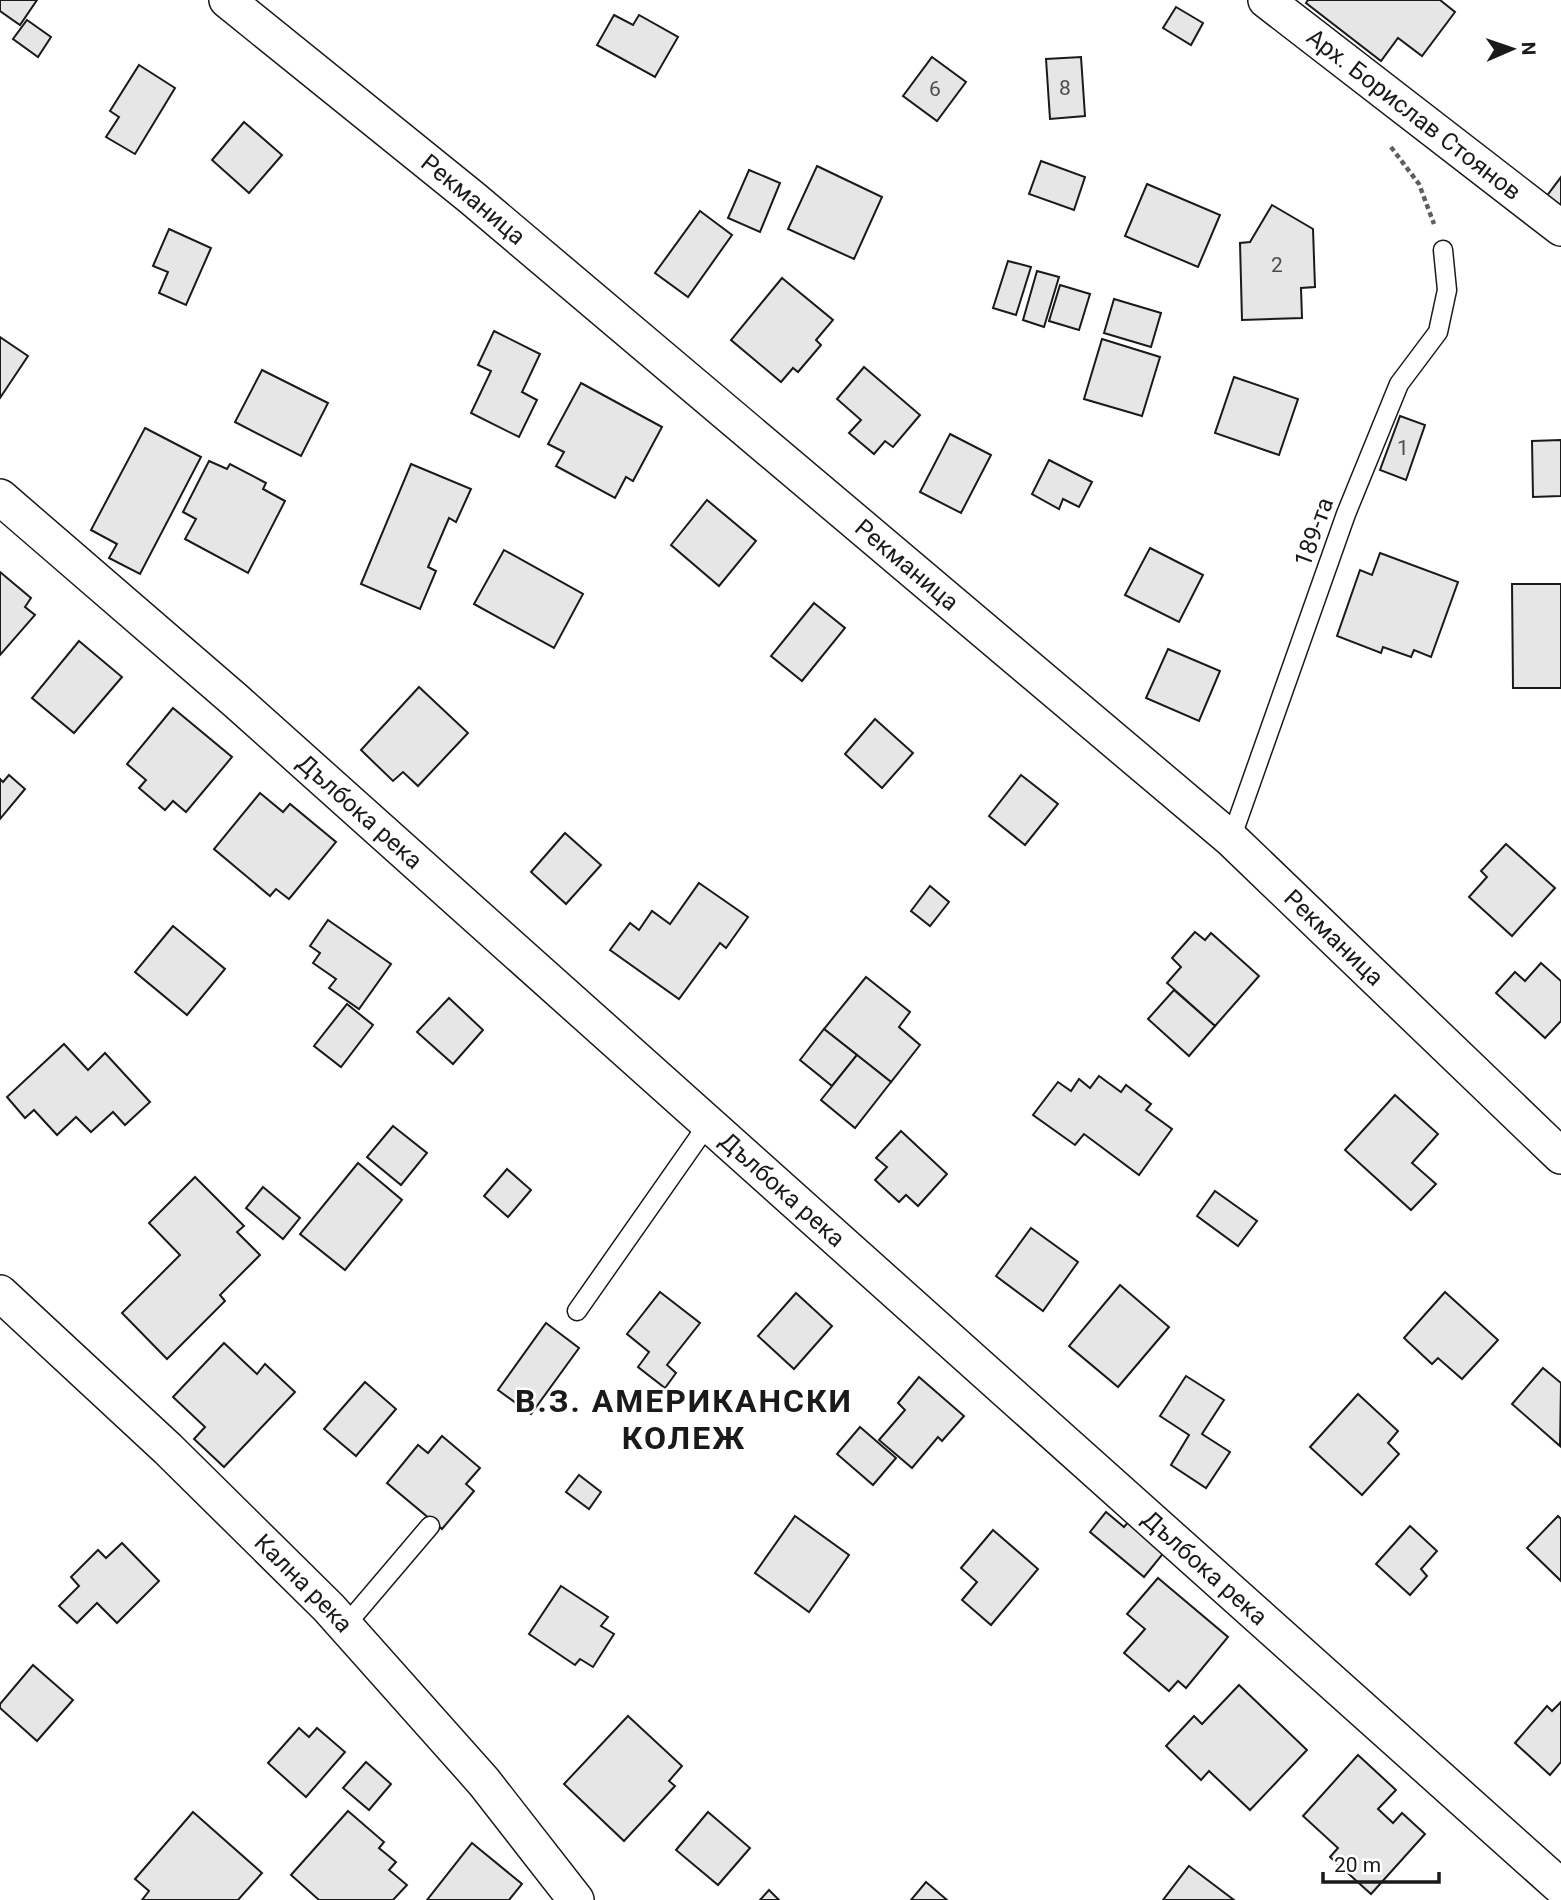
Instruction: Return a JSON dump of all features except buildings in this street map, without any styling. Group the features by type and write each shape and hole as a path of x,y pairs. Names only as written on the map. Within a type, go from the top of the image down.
{"street":[{"name":"Рекманица","path":"227,0 471,197 1231,839 1561,1156"},
{"name":"Арх. Борислав Стоянов","path":"1266,0 1561,228"},
{"name":"Дълбока река","path":"0,497 182,653 1561,1887"},
{"name":"Кална река","path":"0,1293 167,1449 345,1626 484,1783 576,1900"}],"lane":[{"name":"189-та","path":"1231,839 1346,514 1399,384 1437,332 1447,290 1443,250"},
{"path":"577,1311 708,1124"},
{"path":"345,1626 430,1526"}],"district":[{"name":"В.З. АМЕРИКАНСКИ КОЛЕЖ","path":"684,1420"}]}
